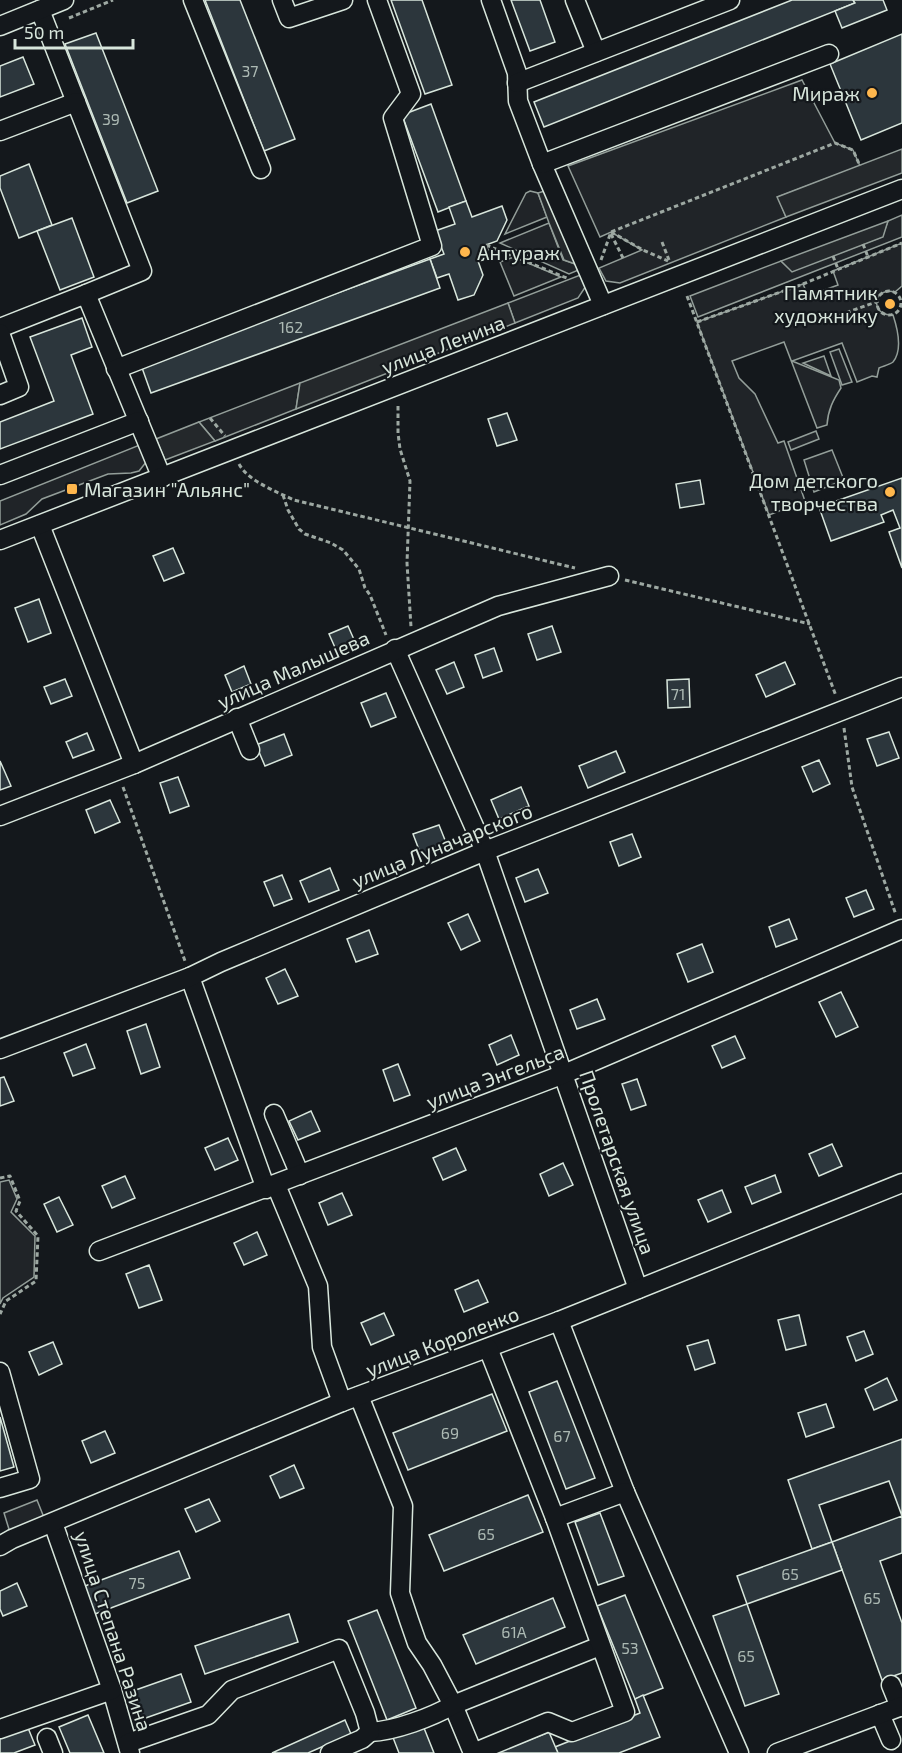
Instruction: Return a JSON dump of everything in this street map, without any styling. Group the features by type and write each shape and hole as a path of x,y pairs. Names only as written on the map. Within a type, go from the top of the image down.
{"street":[{"path":"0,26 43,18 64,0"},
{"path":"193,0 261,169"},
{"path":"282,0 289,18 343,0"},
{"path":"116,369 432,246 393,118 411,94 377,0"},
{"path":"491,0 517,73 518,101 542,164 603,305"},
{"path":"575,0 596,52"},
{"path":"517,83 730,0"},
{"path":"0,328 142,271 43,18"},
{"path":"542,164 829,54"},
{"path":"0,130 76,102"},
{"name":"улица Ленина","path":"0,540 902,189"},
{"path":"86,294 162,478"},
{"path":"0,333 19,387 0,394"},
{"path":"0,475 139,421"},
{"path":"40,525 125,767"},
{"name":"улица Малышева","path":"0,816 125,767 498,606 609,576"},
{"name":"Пролетарская улица","path":"394,649 484,851 638,1289"},
{"name":"улица Луначарского","path":"0,1049 190,977 484,851 902,687"},
{"path":"237,718 250,750"},
{"name":"улица Энгельса","path":"99,1251 564,1074 901,929"},
{"path":"190,977 271,1187 318,1286 322,1347 351,1399 404,1506 400,1593 417,1643 432,1665 453,1705 473,1753 548,1722 572,1732 625,1712 555,1518 488,1348"},
{"path":"274,1114 300,1175"},
{"name":"улица Короленко","path":"0,1546 12,1539 351,1399 559,1321 902,1183"},
{"path":"559,1321 625,1492 739,1753"},
{"path":"0,1372 30,1479 0,1488"},
{"path":"555,1518 625,1492"},
{"name":"улица Степана Разина","path":"54,1522 112,1690 129,1748"},
{"path":"330,1753 362,1739 370,1732 381,1732 437,1714 453,1705 600,1646"},
{"path":"129,1748 208,1715 231,1690 339,1649 365,1713 370,1732"},
{"path":"777,1753 815,1746 901,1706 891,1685"},
{"path":"0,1729 112,1690"},
{"path":"880,1714 891,1740"}],"path":[{"path":"43,18 113,0"},
{"path":"598,268 611,232 835,143 853,150 860,166"},
{"path":"611,232 670,262 662,242"},
{"path":"611,232 623,258"},
{"path":"697,322 902,243"},
{"path":"863,244 868,257"},
{"path":"486,245 568,279"},
{"path":"833,256 838,269"},
{"path":"818,323 876,302 880,295 887,291 895,292 902,302 899,310 889,316 881,313 876,302"},
{"path":"687,296 842,711 852,787 901,929"},
{"path":"398,406 400,449 410,481 407,563 411,630 414,641"},
{"path":"210,418 225,436 242,470 269,489 294,500 575,568"},
{"path":"283,495 288,510 299,529 305,534 332,543 343,550 359,569 365,588 394,649"},
{"path":"609,576 810,624"},
{"path":"125,767 190,977"},
{"path":"0,1178 10,1176 20,1201 16,1211 38,1236 36,1281 6,1301 0,1314"}],"shaded area":[{"path":"802,80 835,143 853,150 860,166 778,197 786,217 620,283 606,281 599,268 642,250 611,232 600,237 568,166"},
{"path":"902,149 902,173 786,217 777,197"},
{"path":"548,190 578,265 564,260 549,223 538,193"},
{"path":"530,191 538,193 547,217 505,234 526,193"},
{"path":"902,215 902,237 698,317 690,296 781,261 792,271 882,237 888,221"},
{"path":"888,221 883,237 792,272 781,261"},
{"path":"549,223 563,260 578,265 581,269 569,274 500,243"},
{"path":"902,243 902,286 895,292 882,293 877,302 880,311 893,315 895,321 898,352 893,362 879,368 877,377 872,376 857,382 842,343 792,361 839,380 841,388 831,405 827,425 817,428 784,342 732,361 739,378 755,394 778,443 784,441 805,501 769,515 697,322 803,284 808,296 838,285 833,271"},
{"path":"514,257 561,277 514,296 500,262"},
{"path":"588,272 588,283 578,298 515,323 508,303"},
{"path":"508,303 515,323 296,409 300,383"},
{"path":"839,349 852,382 842,385 830,352"},
{"path":"824,356 831,376 803,363"},
{"path":"300,383 296,409 215,441 199,422"},
{"path":"199,422 215,441 165,460 156,439"},
{"path":"816,431 819,439 791,450 788,442"},
{"path":"147,442 147,461 139,471 108,474 42,499 26,514 0,525 0,501"},
{"path":"832,450 844,480 814,492 804,460"},
{"path":"9,1180 17,1199 11,1212 35,1236 34,1277 3,1298 0,1304 0,1182"},
{"path":"37,1500 47,1525 12,1539 4,1513"}],"building":[{"path":"205,0 240,0 295,139 264,151"},
{"path":"391,0 422,0 452,85 425,94"},
{"path":"511,0 540,0 555,42 530,51"},
{"path":"792,0 853,0 855,3 544,127 534,102"},
{"path":"853,0 883,0 887,10 842,28 835,11 855,3"},
{"path":"96,33 158,191 127,203 65,44"},
{"name":"Мираж","path":"902,34 902,123 861,140 830,64"},
{"path":"23,57 34,84 0,97 0,66"},
{"path":"431,104 466,201 438,212 402,115"},
{"path":"29,164 52,225 19,238 0,188 0,176"},
{"name":"Антураж","path":"466,201 472,217 502,206 507,220 497,241 486,245 488,250 483,260 478,261 483,275 474,295 458,300 449,274 437,278 430,259 444,254 435,231 455,224 449,207"},
{"path":"72,218 94,277 60,290 37,231"},
{"path":"430,259 440,288 151,393 141,365"},
{"path":"82,318 92,347 71,355 93,414 0,449 0,422 54,401 30,337"},
{"path":"507,413 517,440 497,446 488,419"},
{"path":"902,478 902,568 889,532 900,528 893,510 881,515 884,522 831,541 819,507"},
{"path":"700,480 704,504 680,508 676,484"},
{"path":"173,548 184,573 164,581 153,556"},
{"path":"39,599 51,633 28,642 15,608"},
{"path":"348,626 356,644 337,652 329,634"},
{"path":"552,626 561,652 537,660 528,634"},
{"path":"494,648 502,671 483,678 475,655"},
{"path":"454,662 464,687 447,694 436,670"},
{"path":"785,662 795,684 766,697 756,675"},
{"path":"244,666 251,684 232,692 225,675"},
{"path":"65,679 72,696 51,704 44,687"},
{"path":"689,679 690,707 668,708 667,680"},
{"path":"386,693 396,717 371,727 361,703"},
{"path":"889,732 899,758 877,766 867,739"},
{"path":"87,733 94,750 73,758 66,742"},
{"path":"284,734 292,755 265,766 256,745"},
{"path":"616,751 625,772 588,788 579,766"},
{"path":"819,760 830,784 813,792 802,767"},
{"path":"0,761 11,786 0,790"},
{"path":"178,777 189,806 170,813 160,783"},
{"path":"521,787 529,806 499,819 491,800"},
{"path":"110,800 120,822 95,833 86,810"},
{"path":"439,825 447,845 421,855 413,834"},
{"path":"632,834 641,857 619,866 610,842"},
{"path":"330,868 339,890 309,902 300,881"},
{"path":"538,869 548,893 525,902 516,878"},
{"path":"282,875 292,899 274,906 264,882"},
{"path":"866,890 874,909 854,917 846,898"},
{"path":"468,914 480,941 461,950 448,923"},
{"path":"789,919 797,939 776,947 769,927"},
{"path":"369,930 378,954 356,962 347,939"},
{"path":"702,944 713,972 688,982 677,954"},
{"path":"285,969 298,996 278,1004 266,978"},
{"path":"841,992 858,1027 836,1037 819,1002"},
{"path":"597,999 605,1019 577,1029 570,1010"},
{"path":"146,1024 160,1067 141,1074 127,1031"},
{"path":"511,1035 519,1055 497,1065 489,1045"},
{"path":"735,1036 745,1058 722,1068 712,1046"},
{"path":"86,1044 95,1068 73,1076 64,1053"},
{"path":"398,1064 410,1095 394,1101 383,1070"},
{"path":"4,1077 14,1101 0,1106 0,1078"},
{"path":"637,1079 646,1105 631,1110 622,1084"},
{"path":"311,1111 320,1131 298,1140 289,1121"},
{"path":"228,1138 238,1160 215,1170 205,1148"},
{"path":"832,1144 842,1166 819,1176 809,1154"},
{"path":"456,1148 466,1170 443,1180 433,1158"},
{"path":"563,1163 573,1185 549,1196 540,1174"},
{"path":"775,1175 781,1192 752,1204 745,1187"},
{"path":"125,1176 135,1198 112,1208 102,1186"},
{"path":"722,1190 731,1212 708,1222 698,1200"},
{"path":"342,1193 352,1215 328,1225 319,1203"},
{"path":"59,1197 73,1225 57,1232 44,1204"},
{"path":"257,1232 267,1255 244,1265 234,1243"},
{"path":"149,1265 162,1300 139,1308 126,1274"},
{"path":"478,1280 488,1302 464,1312 455,1290"},
{"path":"384,1313 394,1335 371,1345 361,1323"},
{"path":"799,1315 806,1345 786,1350 778,1320"},
{"path":"864,1331 873,1354 856,1361 847,1337"},
{"path":"708,1340 715,1363 695,1370 687,1346"},
{"path":"53,1342 62,1364 39,1375 29,1352"},
{"path":"887,1378 897,1400 874,1410 865,1389"},
{"path":"557,1381 595,1478 566,1489 529,1392"},
{"path":"492,1394 507,1431 408,1470 393,1433"},
{"path":"826,1404 834,1427 806,1437 798,1413"},
{"path":"0,1417 14,1467 0,1471"},
{"path":"105,1431 115,1453 91,1463 82,1441"},
{"path":"902,1439 902,1516 889,1481 819,1505 832,1542 812,1549 788,1480"},
{"path":"294,1465 304,1488 280,1498 270,1476"},
{"path":"528,1495 543,1532 444,1571 429,1535"},
{"path":"209,1499 220,1521 196,1532 185,1509"},
{"path":"600,1513 624,1576 598,1585 575,1522"},
{"path":"902,1516 902,1553 880,1561 902,1623 902,1673 882,1680 832,1542"},
{"path":"832,1542 842,1570 747,1604 737,1576"},
{"path":"179,1551 190,1578 95,1614 85,1586"},
{"path":"17,1583 27,1606 3,1616 0,1609 0,1591"},
{"path":"625,1595 663,1688 635,1699 597,1606"},
{"path":"553,1598 565,1627 476,1664 463,1635"},
{"path":"747,1604 779,1694 745,1706 713,1616"},
{"path":"377,1610 416,1708 387,1720 348,1621"},
{"path":"289,1614 298,1642 205,1674 195,1646"},
{"path":"181,1674 191,1702 140,1720 130,1692"},
{"path":"643,1695 660,1737 619,1753 558,1753 555,1747 640,1713 635,1699"},
{"path":"88,1715 104,1753 70,1753 59,1727"},
{"path":"24,1718 35,1745 14,1753 0,1753 0,1728"},
{"path":"345,1720 351,1734 308,1753 272,1753"},
{"path":"422,1723 434,1753 399,1753 392,1735"},
{"path":"549,1732 558,1753 496,1753"}],"place":[{"name":"Мираж","path":"872,93"},
{"name":"Антураж","path":"465,252"},
{"name":"Памятник художнику","path":"890,304"},
{"name":"Магазин \"Альянс\"","path":"72,489"},
{"name":"Дом детского творчества","path":"890,492"}]}
